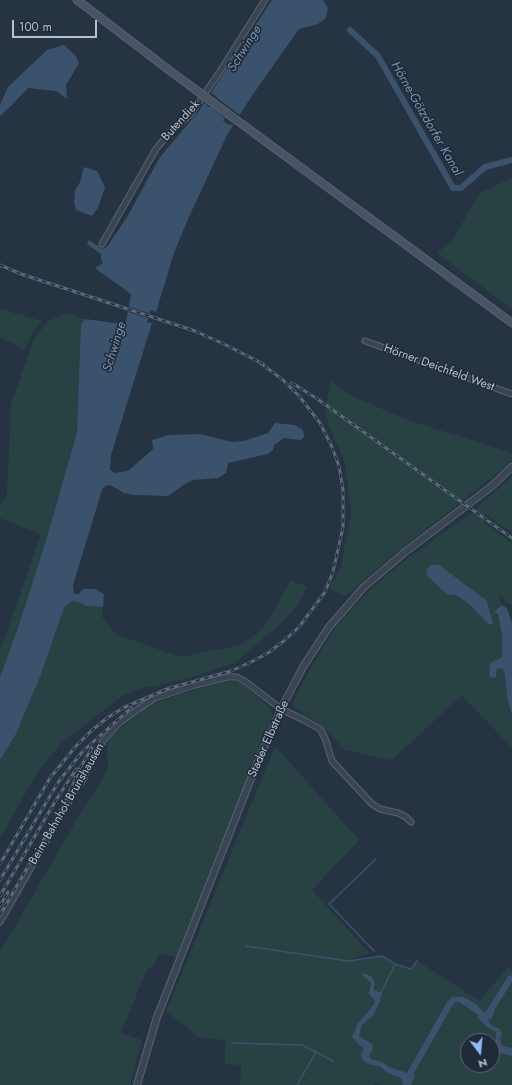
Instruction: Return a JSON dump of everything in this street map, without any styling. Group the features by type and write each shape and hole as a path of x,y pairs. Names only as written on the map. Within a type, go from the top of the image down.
{"main road":[{"path":"77,0 169,70 512,323"}],"street":[{"name":"Butendiek","path":"102,244 156,149 171,131 190,115 219,74 265,0"},
{"name":"Hörner Deichfeld West","path":"365,341 512,394"},
{"name":"Stader Elbstraße","path":"137,1085 157,1017 252,776 281,709 303,666 329,627 349,603 383,570 467,506 492,486 512,467"},
{"name":"Beim Bahnhof Brunshausen","path":"0,922 76,789 83,780 94,756 103,741 118,724 156,698 195,685 227,677 236,677 246,682 281,709 320,729 325,738 332,761 372,804 380,809 402,815 411,822"}],"green space":[{"path":"512,178 512,309 437,253 452,241 480,193"},
{"path":"0,309 42,321 31,335 25,350 0,337"},
{"path":"70,314 85,319 81,324 77,432 47,537 19,625 0,677 0,652 41,534 0,518 0,507 7,493 11,404 34,339 47,322 60,315"},
{"path":"331,380 348,394 405,419 512,453 512,461 504,468 401,549 345,596 329,589 340,570 351,513 345,463 325,415"},
{"path":"512,476 512,533 484,513 483,522 512,543 512,605 499,596 502,605 494,612 498,614 502,635 502,657 490,663 496,677 497,669 501,668 504,670 508,702 512,715 512,748 462,695 392,760 345,750 320,724 295,708 293,705 298,691 334,630 358,602 374,586 404,561 471,513","holes":["456,594 487,601 493,623 489,625 469,604"]},
{"path":"291,580 307,587 298,605 277,627 235,663 193,677 139,689 124,695 62,742 39,770 0,837 0,760 15,736 40,677 64,608 72,601 86,606 103,607 102,617 117,635 181,657 240,645 258,633 269,620"},
{"path":"233,681 241,683 262,700 270,708 273,714 176,957 159,953 154,967 147,969 121,1033 142,1040 130,1085 0,1085 0,952 108,769 108,743 117,731 143,710 162,700 222,682"},
{"path":"275,746 359,840 312,890 369,953 346,961 382,956 395,964 411,969 417,961 480,1001 508,967 512,971 512,975 508,976 485,1013 476,1004 452,997 447,1002 407,1074 389,1067 382,1062 371,1059 369,1056 373,1049 366,1040 359,1036 362,1025 373,1016 381,999 374,990 375,982 372,978 363,973 364,977 371,983 375,1003 358,1023 358,1044 365,1048 368,1064 381,1067 387,1073 401,1078 403,1085 382,1085 377,1083 373,1085 240,1085 241,1065 225,1064 225,1040 197,1037 188,1027 166,1012"},
{"path":"512,982 512,1048 503,1046 500,1040 502,1035 488,1020 492,1018 495,1009"},
{"path":"459,1002 478,1015 478,1018 487,1027 496,1032 460,1033 460,1073 500,1073 500,1053 512,1056 512,1085 411,1085 415,1076 414,1073 454,1003"}],"water":[{"name":"Schwinge","path":"272,0 323,0 328,8 326,18 318,24 299,29 251,97 227,135 174,253 156,312 151,310 147,322 152,323 111,455 110,470 114,473 128,471 153,449 152,440 169,435 200,434 232,442 244,441 268,433 275,423 295,425 303,430 304,436 301,440 284,438 274,445 273,450 268,454 228,463 226,473 218,478 193,480 168,496 134,495 124,493 110,485 105,486 102,490 73,585 74,594 79,594 83,589 96,589 104,594 103,607 86,606 72,601 64,608 40,677 15,736 0,760 0,677 19,625 47,537 77,432 81,324 85,319 121,324 126,322 131,294 95,268 103,263 101,254 87,244 89,240 103,249 107,247 127,217 160,157 199,111"},
{"path":"64,45 76,56 79,63 66,85 67,99 56,91 28,88 0,116 0,105 8,87 47,50"},
{"path":"84,167 97,171 105,187 98,208 92,216 76,210 74,202 75,190 80,182"},
{"path":"431,565 439,565 487,601 493,623 489,625 469,604 456,595 447,594 428,577 426,570"},
{"path":"502,605 507,608 512,623 512,715 508,702 504,670 501,668 497,669 496,677 492,678 489,676 490,663 502,657 502,635 498,614 494,612"},
{"path":"363,973 372,977 375,982 374,990 382,993 380,997 381,999 373,1016 362,1025 359,1036 372,1044 373,1049 369,1056 371,1059 407,1073 447,1002 452,997 463,997 476,1004 485,1013 508,976 512,975 512,982 495,1009 492,1018 488,1020 492,1026 500,1029 502,1035 500,1040 500,1033 496,1033 487,1027 478,1018 478,1015 459,1002 454,1003 414,1073 415,1076 411,1085 403,1085 401,1078 387,1073 381,1067 368,1064 362,1059 361,1054 364,1048 352,1037 358,1023 375,1003 374,999 369,994 371,983 362,975"},
{"path":"500,1040 503,1046 512,1048 512,1056 500,1053"}],"pier":[{"path":"209,92 241,116 236,125 229,125 223,121 225,118 211,107 208,107 203,101"},
{"path":"127,306 152,314 150,319 126,311"}],"waterway":[{"name":"Hörne-Götzdorfer Kanal","path":"350,30 378,56 453,188 461,188 485,167 512,160"},
{"path":"374,951 329,904 376,859"},
{"path":"246,946 348,961 382,956 395,964"},
{"path":"381,993 395,964 411,969 417,961"},
{"path":"231,1043 302,1045 333,1061"},
{"path":"297,1085 316,1052"}],"railway":[{"path":"0,265 21,274 195,331 263,364"},
{"path":"0,864 50,778 76,746 91,731 107,718 123,708 167,689 231,671 268,653 299,627 325,592 333,572 343,527 343,490 339,466 332,447 320,423 299,396 283,380 259,362"},
{"path":"292,383 316,398 512,538"},
{"path":"0,880 59,781 83,751 131,708"},
{"path":"75,776 92,748"},
{"path":"0,896 56,800 76,769"},
{"path":"0,915 64,804 79,771"},
{"path":"0,906 8,892"}]}
